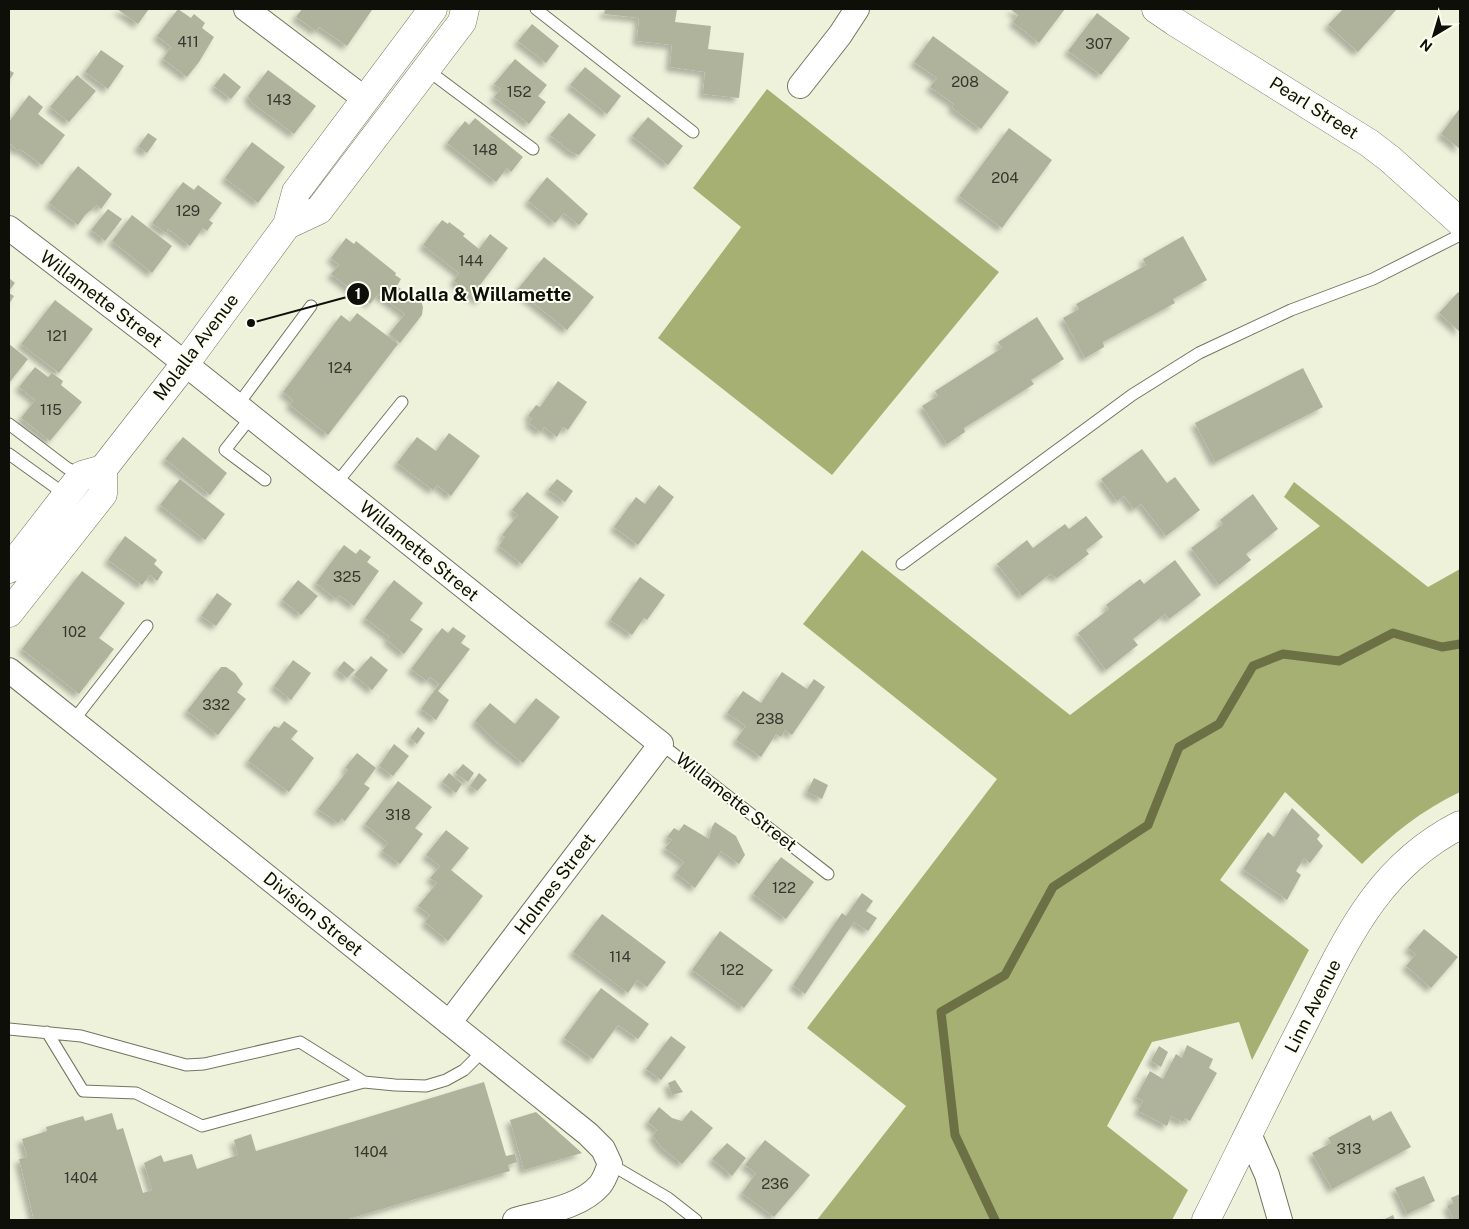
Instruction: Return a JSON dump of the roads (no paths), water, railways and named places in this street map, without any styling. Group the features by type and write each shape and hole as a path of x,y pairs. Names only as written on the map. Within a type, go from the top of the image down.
{"main road":[{"name":"Molalla Avenue","path":"9,569 184,364 287,225 296,192 433,9"},
{"name":"Molalla Avenue","path":"287,225 319,210 462,22 465,9"},
{"name":"Pearl Street","path":"1156,9 1369,143 1390,159 1460,222"},
{"path":"9,613 103,494 84,479"},
{"name":"Linn Avenue","path":"1206,1220 1353,927 1371,901 1402,866 1418,851 1439,836 1460,825"}],"street":[{"path":"246,9 365,99"},
{"path":"800,86 840,35 857,9"},
{"name":"Willamette Street","path":"9,228 154,339 661,744"},
{"name":"Division Street","path":"9,670 588,1134 603,1149 610,1164"},
{"name":"Holmes Street","path":"449,1023 661,744"},
{"path":"1249,1134 1268,1175 1280,1220"},
{"path":"515,1220 574,1203 592,1193 602,1183 610,1164"}],"lane":[{"path":"536,9 693,132"},
{"path":"426,69 533,148"},
{"path":"902,564 1132,395 1200,353 1291,310 1373,279 1460,235"},
{"path":"265,480 225,450 244,412 311,306"},
{"path":"335,485 402,402"},
{"path":"9,424 84,479"},
{"path":"9,454 84,479"},
{"path":"73,721 147,626"},
{"name":"Willamette Street","path":"661,744 828,874"},
{"path":"9,1029 81,1036 186,1065 204,1064 300,1042 364,1082"},
{"path":"47,1032 83,1091 136,1093 202,1126 364,1082 426,1086 446,1080 464,1070 483,1051"},
{"path":"610,1164 668,1198 696,1220"}],"waterway":[{"path":"995,1220 955,1135 941,1012 1005,975 1053,887 1148,825 1179,747 1219,724 1253,666 1283,654 1339,661 1393,633 1442,647 1460,644"}],"place":[{"name":"Molalla & Willamette","path":"251,323"}]}
